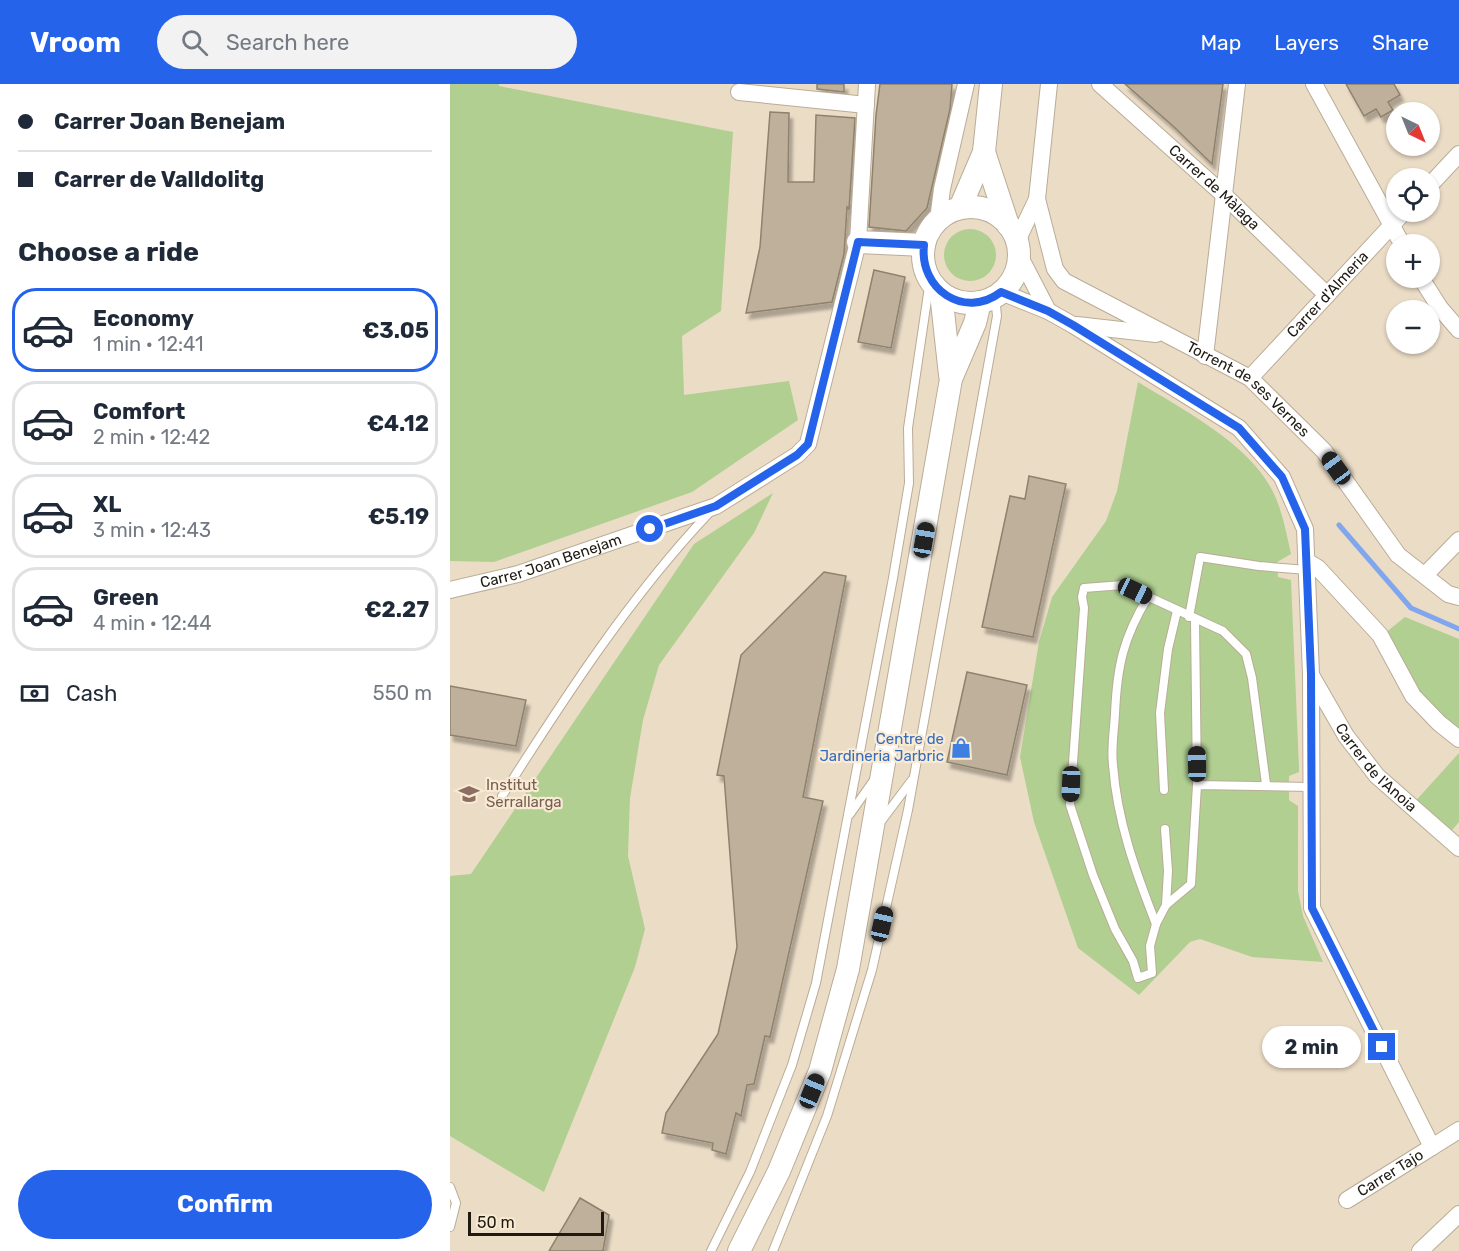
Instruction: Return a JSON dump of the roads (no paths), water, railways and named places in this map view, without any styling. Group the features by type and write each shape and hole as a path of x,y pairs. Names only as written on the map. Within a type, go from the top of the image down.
{"main road":[{"path":"960,208 984,152 991,84"},
{"path":"739,1251 780,1171 820,1071 848,969 885,769 951,379 975,323 992,296 1015,273 1015,240 984,152"},
{"path":"951,379 935,286 923,260 924,245 929,231 938,220 960,208 984,209 1015,240"},
{"path":"858,242 924,245"},
{"path":"935,286 956,300 992,296"}],"street":[{"path":"858,242 867,84"},
{"path":"938,220 942,189 966,84"},
{"path":"1048,311 1015,240 1037,199 1049,84"},
{"name":"Carrer de Màlaga","path":"1100,84 1224,195 1327,294"},
{"path":"1205,356 1237,84"},
{"path":"1314,84 1396,234"},
{"path":"739,92 866,105"},
{"path":"1440,174 1459,153"},
{"name":"Torrent de ses Vernes","path":"1037,199 1054,269 1064,281 1250,378 1324,451 1398,555 1448,594 1459,597"},
{"name":"Carrer d'Almeria","path":"1250,378 1395,222"},
{"name":"Carrer Joan Benejam","path":"450,590 518,574 716,506 797,455 808,444 858,242"},
{"path":"1427,288 1440,308 1459,330"},
{"path":"992,296 1048,311 1239,428 1282,477 1305,529 1311,674 1312,908 1432,1146"},
{"path":"1073,325 1165,335"},
{"path":"1425,575 1459,540"},
{"path":"1306,565 1318,567 1380,635 1413,696 1439,723 1459,739"},
{"name":"Carrer de l'Anoia","path":"1311,674 1346,735 1377,776 1459,848"},
{"name":"Carrer Tajo","path":"1347,1200 1459,1130"},
{"path":"1420,1251 1459,1214"}],"lane":[{"path":"711,1251 750,1172 792,1065 816,982 909,483 908,428 935,286"},
{"path":"773,1251 785,1227 827,1116 872,970 914,778 997,316 992,296"},
{"path":"502,796 569,690 670,554 716,506"},
{"path":"1266,784 1252,678 1246,654 1223,631 1192,618 1123,585 1084,588 1070,805 1093,875 1115,929 1133,961 1138,978 1152,973 1150,946 1156,924 1166,905 1191,884 1197,784 1192,618 1200,557 1259,566 1306,565"},
{"path":"1148,597 1130,626 1117,675 1112,762 1116,798 1126,841 1156,924"},
{"path":"1164,790 1160,713 1168,649 1177,611"},
{"path":"848,817 885,769"},
{"path":"873,832 914,778"},
{"path":"1197,784 1266,784 1311,787"},
{"path":"1165,829 1168,871 1166,905"},
{"path":"450,1187 456,1203 450,1227"}],"waterway":[{"path":"1339,525 1411,608 1459,629"}],"place":[{"name":"Centre de Jardineria Jarbric","path":"961,748"},
{"name":"Institut Serrallarga","path":"469,794"}]}
